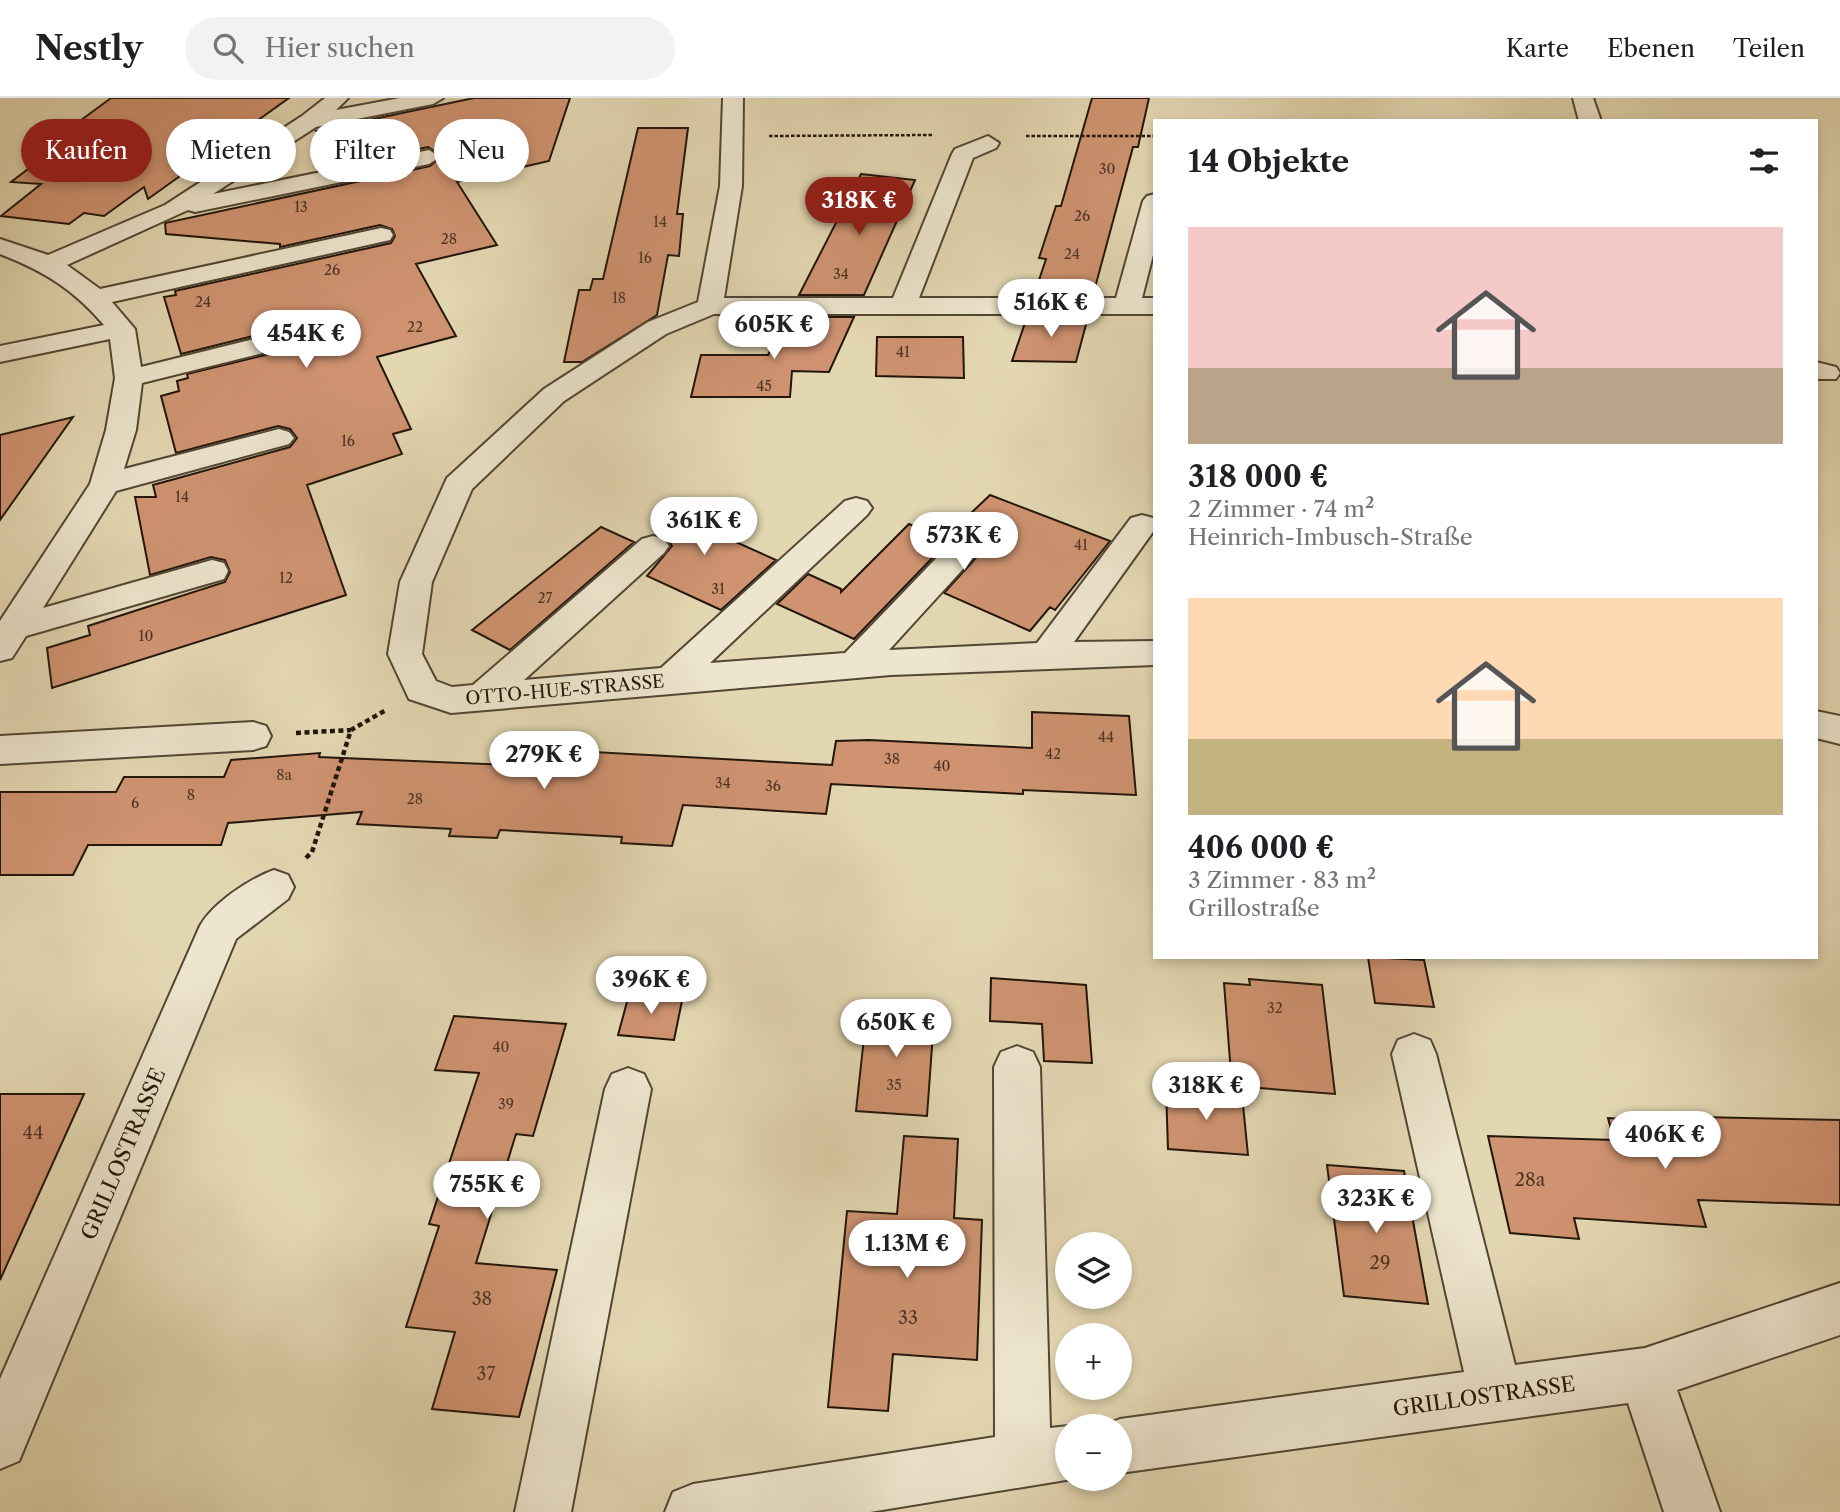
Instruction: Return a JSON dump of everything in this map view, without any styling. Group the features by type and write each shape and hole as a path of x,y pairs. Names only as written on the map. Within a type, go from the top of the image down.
{"street":[{"path":"312,119 338,98"},
{"path":"321,119 433,98"},
{"path":"710,306 730,186 733,98"},
{"path":"1583,98 1589,119"},
{"path":"49,264 173,210 310,121"},
{"path":"903,306 963,154 988,143"},
{"path":"173,210 429,157"},
{"path":"1127,306 1153,208"},
{"path":"95,298 381,235"},
{"path":"0,246 49,264 95,298 122,329 129,378 121,430 105,484 7,638"},
{"path":"422,690 405,654 416,582 458,485 554,395 657,328 710,306 1153,306"},
{"path":"129,378 338,326"},
{"path":"0,354 122,329"},
{"path":"105,484 279,438"},
{"path":"669,681 856,508"},
{"path":"1048,653 1142,525"},
{"path":"854,666 983,528"},
{"path":"482,697 653,546"},
{"path":"7,638 212,571"},
{"name":"OTTO-HUE-STRASSE","path":"422,690 451,700 854,666 1048,653 1153,653"},
{"path":"1818,724 1840,730"},
{"path":"0,750 253,736"},
{"name":"GRILLOSTRASSE","path":"0,1442 220,928 274,887"},
{"path":"1414,1054 1496,1394"},
{"path":"693,1512 1045,1456 1017,1067"},
{"path":"543,1512 628,1089"},
{"name":"GRILLOSTRASSE","path":"1132,1444 1645,1374 1840,1309"},
{"path":"1645,1374 1692,1512"}],"path":[{"path":"253,736 351,730 422,690"},
{"path":"274,887 312,852 351,730"}],"building":[{"path":"111,98 289,98 260,119 166,119 166,182 172,182 148,199 144,187 104,216 84,213 69,224 1,216 41,184 11,182 21,174 21,182 152,182 152,119 83,119"},
{"path":"474,98 570,98 549,161 529,166 529,119 434,119 434,151 428,147 420,149 420,119 373,119"},
{"path":"1092,98 1149,98 1138,147 1133,147 1093,295 1034,295 1046,259 1039,258 1056,206 1061,206"},
{"path":"638,128 688,128 677,214 683,214 679,256 668,255 657,315 582,362 564,362 579,290 590,290 593,279 603,279"},
{"path":"434,163 434,182 457,182 497,245 416,264 456,336 377,357 411,429 393,434 402,454 307,485 346,595 52,688 47,648 90,635 88,626 225,582 230,572 225,560 211,557 150,575 135,497 156,497 153,485 290,447 297,438 290,429 278,426 176,453 161,396 179,391 177,381 188,378 187,374 348,335 353,327 349,319 337,315 181,354 164,297 176,295 175,291 391,243 395,236 392,229 380,225 280,247 280,244 166,234 165,223 356,182 420,182 420,168"},
{"path":"861,174 915,180 864,295 799,295"},
{"path":"788,317 854,317 829,372 792,371 790,397 691,397 701,355 768,355"},
{"path":"1027,317 1088,317 1076,362 1012,361"},
{"path":"877,337 963,337 964,378 876,376"},
{"path":"73,417 0,520 0,435"},
{"path":"990,495 1110,541 1055,610 1050,607 1030,631 944,593 1001,530 996,519 984,515 970,519 854,639 777,604 808,574 841,589 841,592 909,524 944,539"},
{"path":"665,500 705,501 700,526 776,560 721,610 647,576 672,546 666,537 657,534"},
{"path":"601,527 634,542 510,650 472,630"},
{"path":"1032,712 1129,716 1136,795 1023,790 1023,794 831,784 826,814 683,805 672,846 621,843 622,837 500,830 497,838 449,836 451,829 357,824 362,812 228,823 221,845 88,845 73,875 0,875 0,792 116,792 124,777 224,777 231,760 320,753 319,757 532,766 538,749 832,765 836,741 869,740 1032,748"},
{"path":"1368,959 1424,960 1434,1007 1375,1003"},
{"path":"991,978 1086,985 1092,1063 1044,1061 1042,1024 990,1021"},
{"path":"1249,979 1322,985 1335,1094 1232,1086 1224,983 1250,985"},
{"path":"630,991 683,996 674,1040 618,1035"},
{"path":"868,1001 935,1005 927,1116 856,1111"},
{"path":"454,1016 566,1024 533,1136 516,1134 476,1263 557,1270 519,1417 432,1409 455,1332 406,1327 439,1226 429,1224 479,1073 435,1070"},
{"path":"1166,1089 1242,1095 1248,1155 1168,1149"},
{"path":"0,1094 84,1094 0,1280"},
{"path":"1700,1117 1840,1120 1840,1205 1698,1200 1706,1227 1574,1218 1579,1239 1510,1233 1488,1136 1614,1140 1608,1118 1703,1124"},
{"path":"904,1136 958,1139 954,1218 982,1220 977,1360 893,1354 888,1411 828,1407 847,1211 897,1214"},
{"path":"1327,1165 1404,1171 1428,1304 1344,1296"}]}
